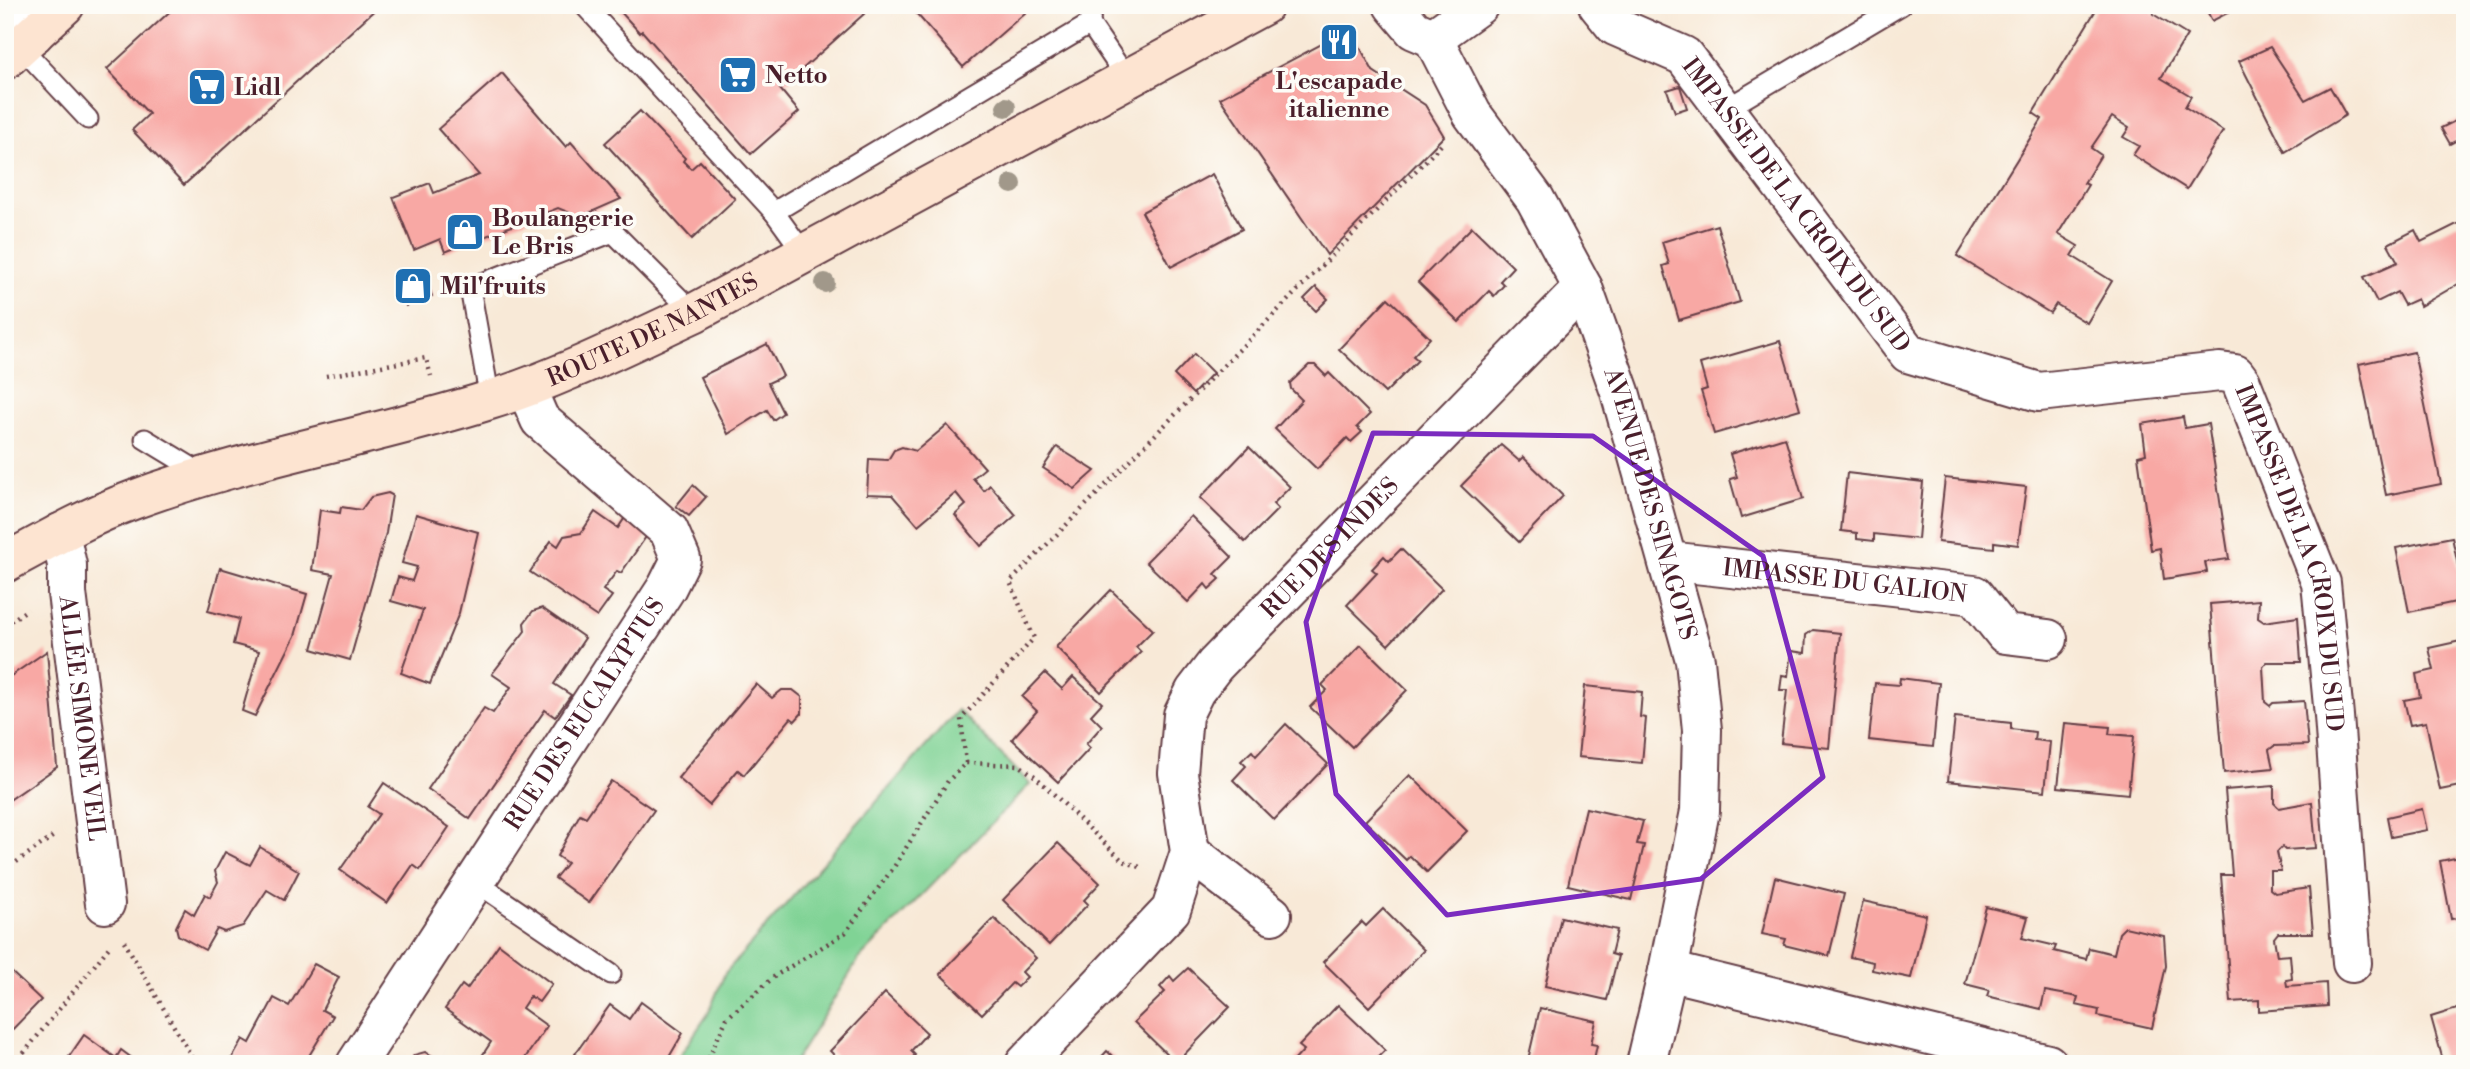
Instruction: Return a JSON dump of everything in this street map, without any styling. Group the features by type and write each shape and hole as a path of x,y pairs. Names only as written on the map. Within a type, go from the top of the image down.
{"main road":[{"path":"21,36 65,5"},
{"name":"ROUTE DE NANTES","path":"5,563 60,533 132,500 526,388 694,313 1264,5"}],"street":[{"name":"AVENUE DES SINAGOTS","path":"1393,5 1414,30 1433,38 1472,114 1535,199 1583,288 1620,392 1695,660 1702,730 1700,811 1668,971 1646,1064"},
{"path":"1433,38 1479,5"},
{"name":"IMPASSE DE LA CROIX DU SUD","path":"1598,5 1615,26 1684,56 1908,353 2039,392 2220,372 2235,374 2241,382 2321,583 2334,716 2352,963"},
{"name":"RUE DES INDES","path":"1025,1064 1171,910 1185,867 1178,773 1183,715 1195,691 1215,665 1583,288"},
{"name":"RUE DES EUCALYPTUS","path":"356,1064 473,880 667,587 681,558 669,531 540,420 526,388"},
{"name":"ALLÉE SIMONE VEIL","path":"60,533 67,565 69,604 93,809 112,919"},
{"name":"IMPASSE DU GALION","path":"1668,561 1974,595 2005,634 2048,639"},
{"path":"1185,867 1272,915"},
{"path":"1668,971 2048,1064"}],"lane":[{"path":"584,5 774,212 803,253"},
{"path":"1726,109 1901,5"},
{"path":"774,212 1090,15 1128,80"},
{"path":"21,36 88,119"},
{"path":"490,400 470,288 613,232 694,313"},
{"path":"145,439 206,477"},
{"path":"473,880 611,974"}],"path":[{"path":"966,763 961,719 1034,638 1010,582 1472,114"},
{"path":"326,376 426,358 441,414"},
{"path":"706,1064 727,1018 775,976 845,933 894,867 948,781 966,763 1019,765 1036,777 1123,861 1185,867"},
{"path":"5,870 93,809"},
{"path":"112,919 196,1064"},
{"path":"15,1064 111,945"}],"highlighted area":[{"path":"1373,433 1593,436 1763,556 1823,777 1701,879 1447,915 1336,794 1306,622"}],"green space":[{"path":"958,710 1030,784 859,959 793,1064 674,1064 708,1014 725,973"}],"building":[{"name":"Lidl","path":"177,5 380,5 184,185 132,130 149,114 107,69"},
{"name":"Netto","path":"622,5 874,5 780,89 799,112 751,154 642,31 640,33 618,9"},
{"path":"909,5 1034,5 963,67"},
{"path":"1704,5 1741,5 1727,13"},
{"path":"2099,5 2159,5 2153,14 2187,35 2161,78 2191,96 2185,107 2223,131 2187,189 2133,155 2139,146 2123,137 2129,128 2112,117 2091,148 2101,155 2084,183 2088,185 2058,234 2078,246 2072,256 2112,281 2087,323 2056,304 2050,313 1957,256 2042,119 2033,113"},
{"path":"2204,5 2243,5 2212,21"},
{"path":"1350,29 1373,71 1425,105 1444,136 1327,255 1220,98"},
{"path":"2270,47 2305,100 2330,87 2346,115 2285,152 2239,61"},
{"path":"502,73 566,147 571,142 621,199 580,217 558,208 445,252 440,239 414,250 393,197 430,183 434,193 479,175 438,129"},
{"path":"1680,86 1687,108 1675,112 1667,90"},
{"path":"640,111 685,158 683,161 691,169 700,161 735,199 692,239 605,143"},
{"path":"2465,116 2465,136 2450,144 2441,128"},
{"path":"1212,174 1242,229 1171,267 1142,212"},
{"path":"2461,222 2465,228 2465,280 2420,306 2417,299 2404,305 2397,292 2377,302 2364,277 2398,262 2388,244 2415,230 2421,242"},
{"path":"1717,225 1740,302 1679,320 1663,266 1669,264 1662,242"},
{"path":"1472,227 1513,267 1500,281 1504,285 1494,296 1489,291 1459,322 1418,282"},
{"path":"422,269 432,296 406,306 395,280"},
{"path":"1316,287 1328,299 1316,311 1304,299"},
{"path":"1388,298 1430,338 1413,356 1418,360 1385,393 1339,349"},
{"path":"1780,341 1800,409 1714,434 1701,391 1707,389 1700,364"},
{"path":"767,344 783,376 768,383 783,413 773,420 767,410 728,434 700,377"},
{"path":"2414,352 2441,484 2386,495 2359,364"},
{"path":"1194,354 1213,373 1193,394 1174,375"},
{"path":"1309,365 1315,365 1326,376 1329,373 1370,414 1357,427 1362,432 1351,442 1347,438 1317,469 1275,429 1302,400 1291,389 1290,383"},
{"path":"2183,417 2185,428 2208,424 2229,559 2205,562 2207,572 2164,579 2160,548 2151,550 2138,456 2146,454 2142,424"},
{"path":"947,425 985,468 973,478 984,491 990,485 1016,515 981,546 955,515 966,505 956,493 918,525 892,495 867,494 869,459 888,460 894,450 902,447 916,451"},
{"path":"1785,437 1803,499 1741,518 1730,479 1737,477 1730,454"},
{"path":"1501,445 1519,461 1523,457 1563,496 1519,542 1461,486"},
{"path":"1057,447 1095,471 1075,489 1043,468"},
{"path":"1249,447 1290,487 1273,504 1278,509 1245,542 1200,498"},
{"path":"1847,473 1923,482 1918,539 1874,534 1874,541 1857,539 1857,533 1841,531"},
{"path":"1945,478 2026,487 2018,545 1994,542 1994,548 1938,542"},
{"path":"693,485 706,497 689,516 676,506"},
{"path":"388,493 392,495 386,533 350,660 312,649 333,574 312,570 320,510 340,513 341,507 361,510 371,497"},
{"path":"595,512 618,528 628,513 650,531 621,573 617,571 603,590 612,596 597,617 530,572 551,541 558,546 564,536 581,533"},
{"path":"416,514 478,532 459,613 430,684 401,673 423,610 391,601 398,577 412,581 417,567 402,563"},
{"path":"1191,516 1232,557 1215,574 1220,579 1209,589 1205,584 1188,602 1146,562"},
{"path":"2452,537 2465,600 2409,612 2396,548"},
{"path":"1401,549 1442,589 1388,645 1347,605 1377,573 1372,569 1384,556 1389,561"},
{"path":"220,568 307,594 295,636 255,716 242,711 259,651 233,644 239,619 208,611"},
{"path":"1111,590 1153,630 1136,647 1141,652 1101,692 1056,647"},
{"path":"2259,600 2258,618 2264,622 2298,617 2301,662 2267,662 2263,667 2265,702 2270,706 2273,703 2304,701 2308,745 2274,746 2269,750 2273,768 2224,773 2210,604"},
{"path":"542,608 585,638 554,684 571,695 555,717 545,710 470,819 428,789 484,708 493,713 511,687 492,674 525,631 524,623 533,611"},
{"path":"1813,630 1840,633 1829,748 1781,743 1787,690 1780,690 1782,675 1788,676 1791,651 1805,653 1806,635"},
{"path":"2465,640 2465,785 2440,790 2426,722 2410,725 2404,700 2420,697 2416,674 2434,670 2429,648"},
{"path":"1361,645 1407,690 1352,747 1310,707 1327,690 1322,685"},
{"path":"47,651 57,767 5,803 5,680"},
{"path":"1045,673 1062,689 1073,677 1102,703 1091,715 1102,726 1086,744 1090,748 1058,782 1012,739 1037,711 1022,697"},
{"path":"1900,678 1939,683 1933,747 1869,740 1875,683 1899,685"},
{"path":"756,684 772,698 782,690 793,690 802,697 802,713 795,721 791,718 744,775 738,770 709,805 678,778"},
{"path":"1585,686 1642,692 1640,717 1646,718 1642,763 1578,757"},
{"path":"1955,717 2011,723 2011,729 2035,732 2034,740 2050,742 2045,791 1948,781"},
{"path":"2065,723 2110,727 2109,734 2134,736 2128,794 2058,787"},
{"path":"1286,724 1328,764 1274,820 1233,780 1246,766 1241,761 1252,751 1256,756"},
{"path":"1410,775 1467,831 1427,872 1410,856 1406,860 1365,821"},
{"path":"611,781 654,810 589,903 555,878 567,863 557,856 580,814 586,817"},
{"path":"384,783 449,827 420,870 413,865 387,903 340,870 379,814 368,807"},
{"path":"2274,786 2274,803 2279,808 2312,802 2316,848 2285,850 2282,847 2277,852 2281,871 2270,871 2270,889 2275,893 2309,888 2313,933 2278,933 2274,938 2277,956 2290,955 2292,979 2286,980 2287,986 2326,983 2327,1006 2259,1011 2259,1000 2231,1002 2221,875 2232,875 2225,790"},
{"path":"1586,808 1643,821 1637,844 1644,845 1631,900 1568,885"},
{"path":"2422,809 2427,830 2391,837 2387,817"},
{"path":"1058,843 1100,883 1084,900 1088,904 1049,945 1003,900"},
{"path":"260,847 299,871 284,900 267,890 243,926 224,932 217,929 205,950 178,935 176,927 185,909 194,915 205,894 210,897 218,882 215,871 225,852 250,865"},
{"path":"2465,856 2465,917 2451,919 2440,861"},
{"path":"1775,877 1844,894 1829,956 1784,945 1786,939 1762,934"},
{"path":"1863,901 1926,915 1911,978 1872,970 1873,962 1850,957"},
{"path":"1986,907 2028,917 2022,938 2056,946 2054,951 2086,959 2089,948 2114,954 2119,933 2125,927 2164,936 2166,966 2152,1028 2098,1016 2099,1010 2076,1005 2078,997 2045,991 2041,1009 1987,996 1989,990 1965,984"},
{"path":"1383,909 1424,950 1369,1007 1323,962 1362,922 1366,926"},
{"path":"1561,917 1617,930 1611,954 1618,956 1607,1000 1545,986"},
{"path":"994,918 1036,958 1022,972 1027,977 1017,987 1012,983 982,1014 940,974"},
{"path":"499,944 552,984 539,1002 530,996 522,1008 547,1026 521,1064 487,1064 480,1059 491,1042 445,1009 462,985 467,989"},
{"path":"314,964 339,977 322,1010 333,1016 304,1064 229,1064 243,1039 250,1043 274,998 289,1006"},
{"path":"5,966 41,1000 5,1037"},
{"path":"1188,968 1230,1007 1176,1063 1134,1022 1165,992 1160,987 1170,976 1174,981"},
{"path":"885,993 927,1033 911,1051 915,1055 907,1064 843,1064 830,1051"},
{"path":"641,1002 683,1033 665,1064 653,1064 644,1058 640,1064 588,1064 575,1054 610,1005 629,1019"},
{"path":"1338,1005 1385,1050 1371,1064 1291,1064 1304,1050 1299,1046"},
{"path":"1540,1008 1596,1021 1591,1044 1597,1045 1593,1064 1527,1064"},
{"path":"2460,1008 2465,1024 2465,1064 2444,1064 2431,1017"},
{"path":"84,1035 116,1058 121,1050 140,1064 64,1064"},
{"path":"1107,1051 1121,1064 1095,1064"},
{"path":"425,1052 447,1064 409,1064 414,1055"}],"place":[{"name":"L'escapade italienne","path":"1339,42"},
{"name":"Netto","path":"738,75"},
{"name":"Lidl","path":"207,87"},
{"name":"Boulangerie Le Bris","path":"465,232"},
{"name":"Mil'fruits","path":"413,286"}]}
